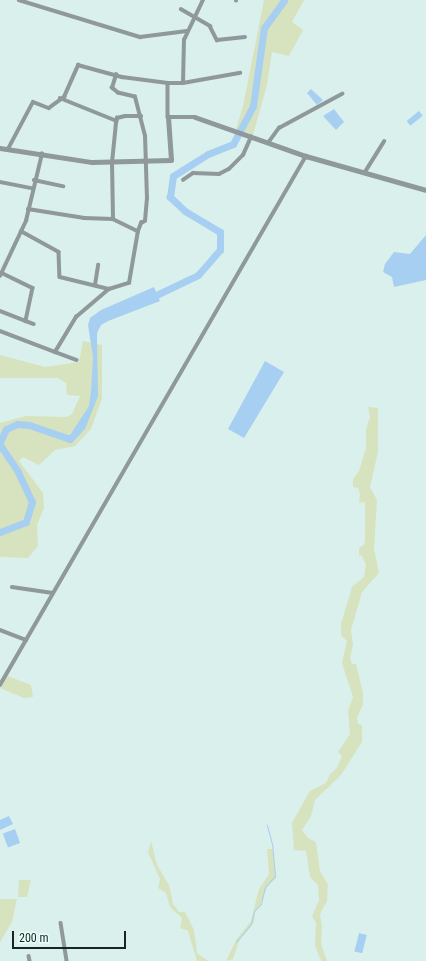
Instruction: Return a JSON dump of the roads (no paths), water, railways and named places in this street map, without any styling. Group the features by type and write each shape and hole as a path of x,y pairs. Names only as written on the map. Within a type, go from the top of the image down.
{"street":[{"path":"19,0 140,37 187,31"},
{"path":"183,83 184,40 194,15 203,0"},
{"path":"181,9 194,15 214,30 217,40 244,38"},
{"path":"8,149 33,102 49,108 60,98 64,97 78,65 116,75 168,83 183,83 240,73"},
{"path":"56,352 76,317 109,289 129,283 138,231 141,223 145,221 147,161 141,116 135,97 118,93 112,88 116,75"},
{"path":"0,148 112,163 171,160 168,117 168,83"},
{"path":"268,143 279,128 342,94"},
{"path":"60,98 117,121"},
{"path":"117,121 125,116 141,116"},
{"path":"168,117 195,117 306,156 426,190"},
{"path":"113,219 112,163 117,121"},
{"path":"183,180 193,174 219,174 229,169 243,155 249,136"},
{"path":"365,172 384,141"},
{"path":"26,321 32,288 1,275 21,231 42,154"},
{"path":"0,685 306,156"},
{"path":"34,180 64,186"},
{"path":"0,182 32,188"},
{"path":"28,209 84,218 113,219 138,231"},
{"path":"21,231 59,252 60,277 109,289"},
{"path":"95,285 98,265"},
{"path":"0,311 34,324"},
{"path":"0,331 77,360"},
{"path":"12,587 53,593"},
{"path":"0,630 26,640"},
{"path":"61,923 67,961"},
{"path":"29,956 30,961"}],"water":[{"path":"311,89 323,100 317,105 307,93"},
{"path":"334,109 344,122 336,130 323,116"},
{"path":"419,111 423,116 410,126 407,121"},
{"path":"426,235 426,280 394,287 392,277 383,272 385,264 394,252 410,254"},
{"path":"154,287 160,301 101,325 97,333 98,396 85,429 75,438 72,432 89,406 91,391 93,357 88,325 90,318 101,310"},
{"path":"265,361 284,372 244,438 228,429"},
{"path":"9,816 13,824 0,830 0,820"},
{"path":"15,829 20,843 8,848 3,833"},
{"path":"359,933 367,935 362,953 354,951"}],"waterway":[{"path":"150,298 198,275 220,250 220,232 185,211 170,197 173,176 208,154 233,144 253,106 264,28 284,0"},
{"path":"0,442 6,429 17,424 29,425 70,439 79,429"},
{"path":"0,445 18,472 32,502 26,522 0,532"},
{"path":"236,942 251,924 254,911 261,904 265,887 275,876 272,844 267,825"}]}
